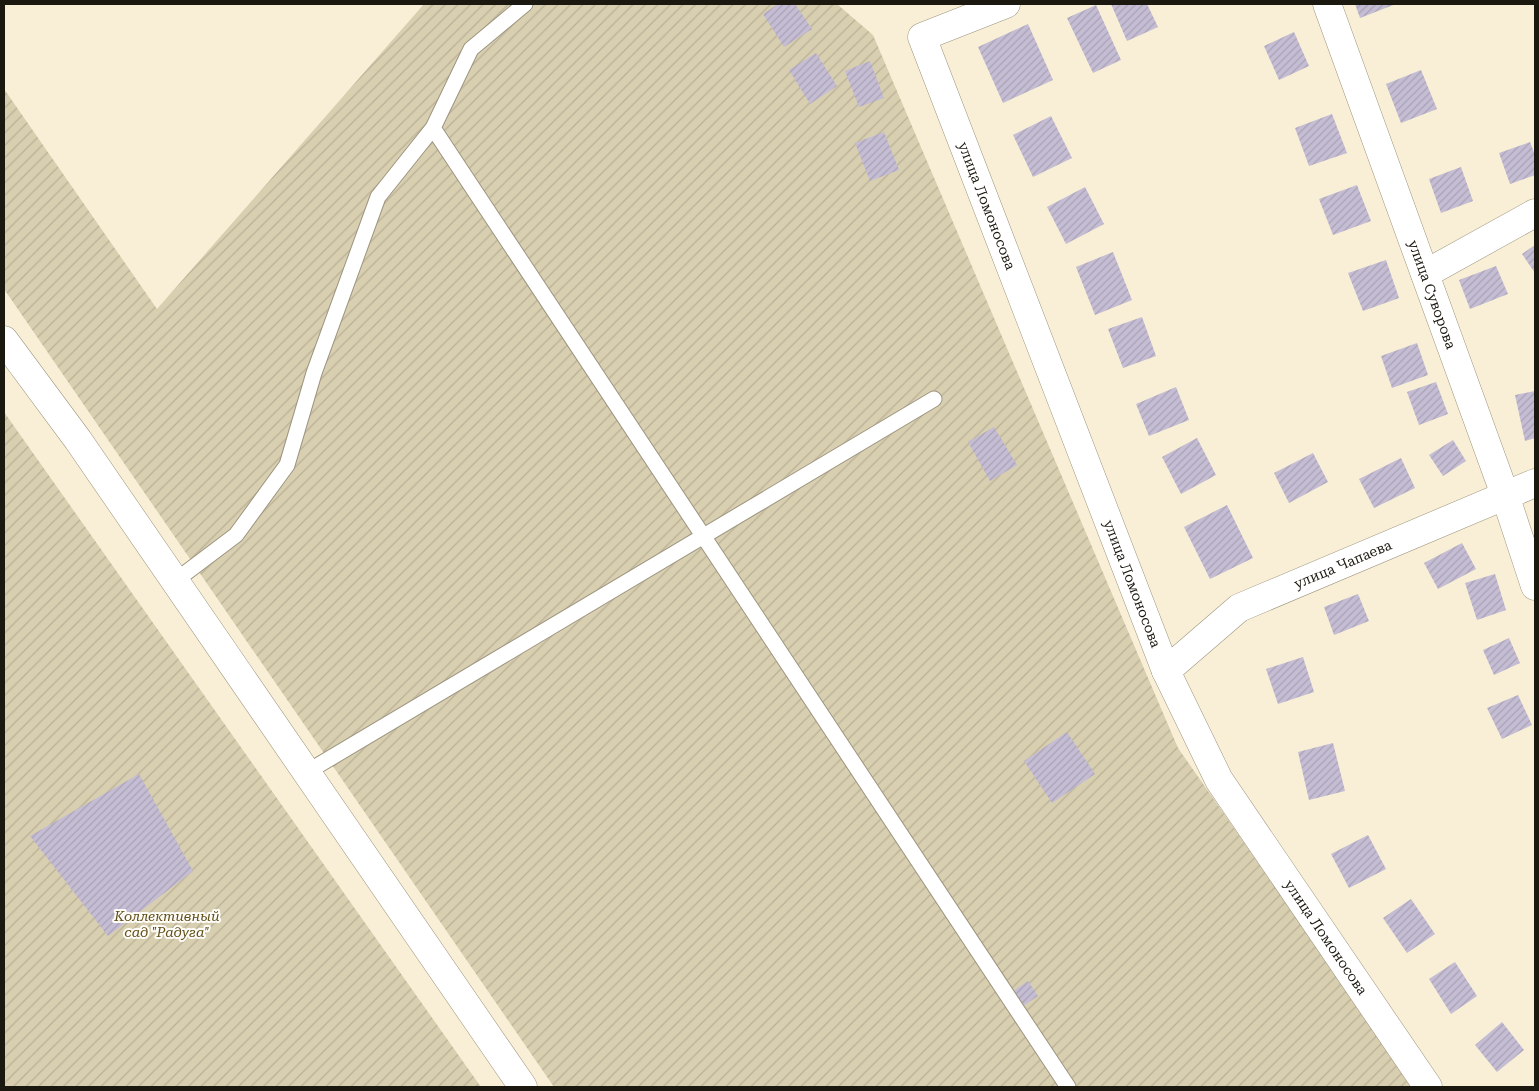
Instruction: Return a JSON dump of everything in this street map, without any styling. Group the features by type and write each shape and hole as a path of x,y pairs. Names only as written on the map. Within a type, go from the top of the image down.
{"street":[{"name":"улица Ломоносова","path":"1006,4 922,37 1166,671 1219,780 1428,1087"},
{"name":"улица Суворова","path":"1326,4 1505,496 1535,586"},
{"path":"1424,274 1535,213"},
{"path":"4,340 78,440 524,1087"},
{"name":"улица Чапаева","path":"1166,671 1239,608 1535,483"}],"lane":[{"path":"175,581 236,535 287,465 314,373 378,197 433,128 472,49 525,4"},
{"path":"433,128 1068,1087"},
{"path":"307,772 934,399"}],"green space":[{"path":"424,4 837,4 873,35 1178,748 1415,1087 554,1087 4,289 4,89 157,309"},
{"name":"Коллективный сад \"Радуга\"","path":"4,412 481,1087 4,1087"}],"building":[{"path":"778,4 795,4 812,29 784,47 763,14"},
{"path":"1111,4 1147,4 1158,27 1127,41"},
{"path":"1355,4 1396,4 1360,18"},
{"path":"1096,5 1121,60 1093,73 1067,18"},
{"path":"1028,24 1053,80 1003,103 978,47"},
{"path":"1294,32 1309,66 1279,80 1264,46"},
{"path":"816,53 837,86 810,104 789,70"},
{"path":"870,61 884,98 859,107 845,71"},
{"path":"1421,70 1437,109 1401,123 1386,84"},
{"path":"1332,114 1347,153 1309,166 1295,128"},
{"path":"1051,116 1072,158 1033,177 1013,135"},
{"path":"884,132 899,170 870,181 855,143"},
{"path":"1530,142 1535,155 1535,175 1510,184 1499,153"},
{"path":"1461,167 1473,201 1441,213 1429,179"},
{"path":"1357,185 1371,221 1333,235 1319,199"},
{"path":"1085,187 1104,224 1066,244 1047,207"},
{"path":"1535,245 1535,273 1522,254"},
{"path":"1113,252 1132,300 1095,315 1076,267"},
{"path":"1386,260 1399,298 1363,311 1348,273"},
{"path":"1496,266 1508,294 1470,309 1459,280"},
{"path":"1142,317 1156,356 1123,368 1108,329"},
{"path":"1417,343 1428,375 1392,388 1381,356"},
{"path":"1436,382 1448,414 1419,425 1407,392"},
{"path":"1176,387 1189,420 1149,436 1136,404"},
{"path":"1535,391 1535,438 1525,441 1515,395"},
{"path":"994,427 1017,465 990,481 968,442"},
{"path":"1197,438 1216,475 1181,494 1162,457"},
{"path":"1453,440 1466,461 1443,476 1429,455"},
{"path":"1313,453 1328,482 1289,503 1274,473"},
{"path":"1401,458 1415,488 1374,508 1359,479"},
{"path":"1227,505 1253,558 1210,579 1184,527"},
{"path":"1462,543 1476,569 1438,589 1424,563"},
{"path":"1495,574 1506,610 1477,620 1465,583"},
{"path":"1358,594 1369,621 1334,635 1324,607"},
{"path":"1509,638 1520,663 1494,675 1483,650"},
{"path":"1303,657 1314,692 1278,704 1266,669"},
{"path":"1518,695 1532,725 1502,739 1487,708"},
{"path":"1067,732 1095,774 1052,803 1024,761"},
{"path":"1333,743 1345,791 1309,800 1298,752"},
{"path":"139,774 193,871 108,936 30,836"},
{"path":"1368,835 1386,869 1349,888 1331,854"},
{"path":"1411,899 1435,934 1407,953 1383,918"},
{"path":"1455,962 1477,996 1451,1014 1429,979"},
{"path":"1028,981 1038,996 1020,1008 1010,993"},
{"path":"1502,1022 1524,1050 1497,1072 1475,1045"}]}
